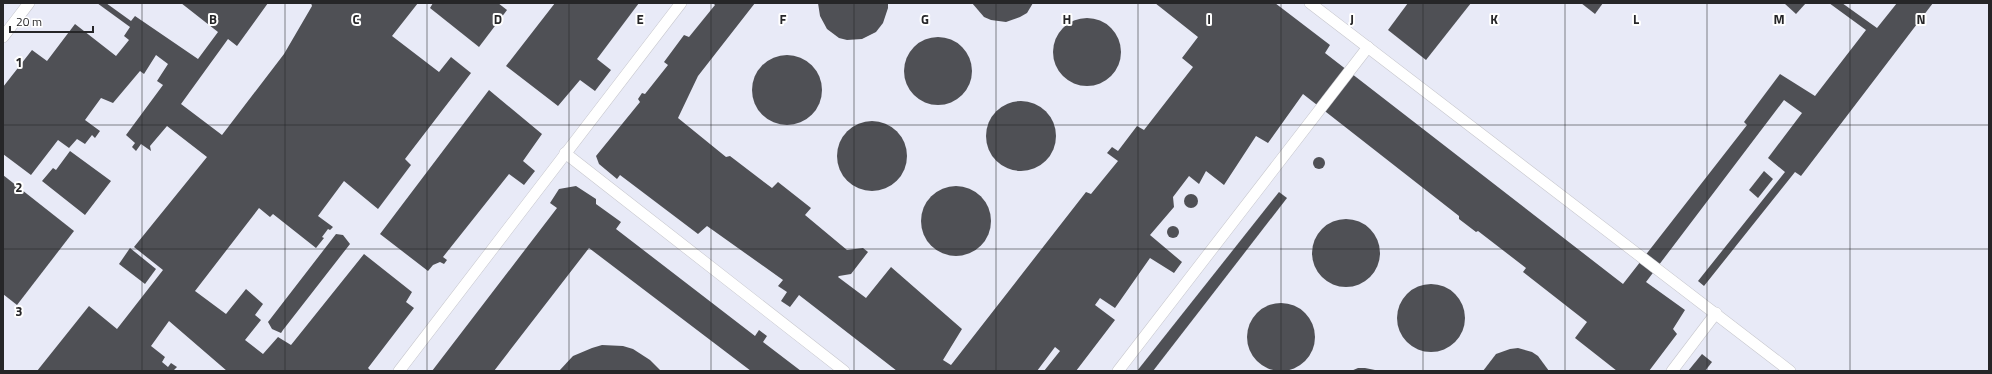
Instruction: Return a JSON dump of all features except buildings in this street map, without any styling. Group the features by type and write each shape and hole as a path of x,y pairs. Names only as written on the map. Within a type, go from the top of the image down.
{"lane":[{"path":"3,37 29,3"},
{"path":"399,371 681,3"},
{"path":"1310,3 1790,371"},
{"path":"1118,371 1368,47"},
{"path":"565,153 844,371"},
{"path":"1672,371 1716,313"}],"shaded area":[{"path":"3,3 1989,3 1989,371 3,371"}]}
